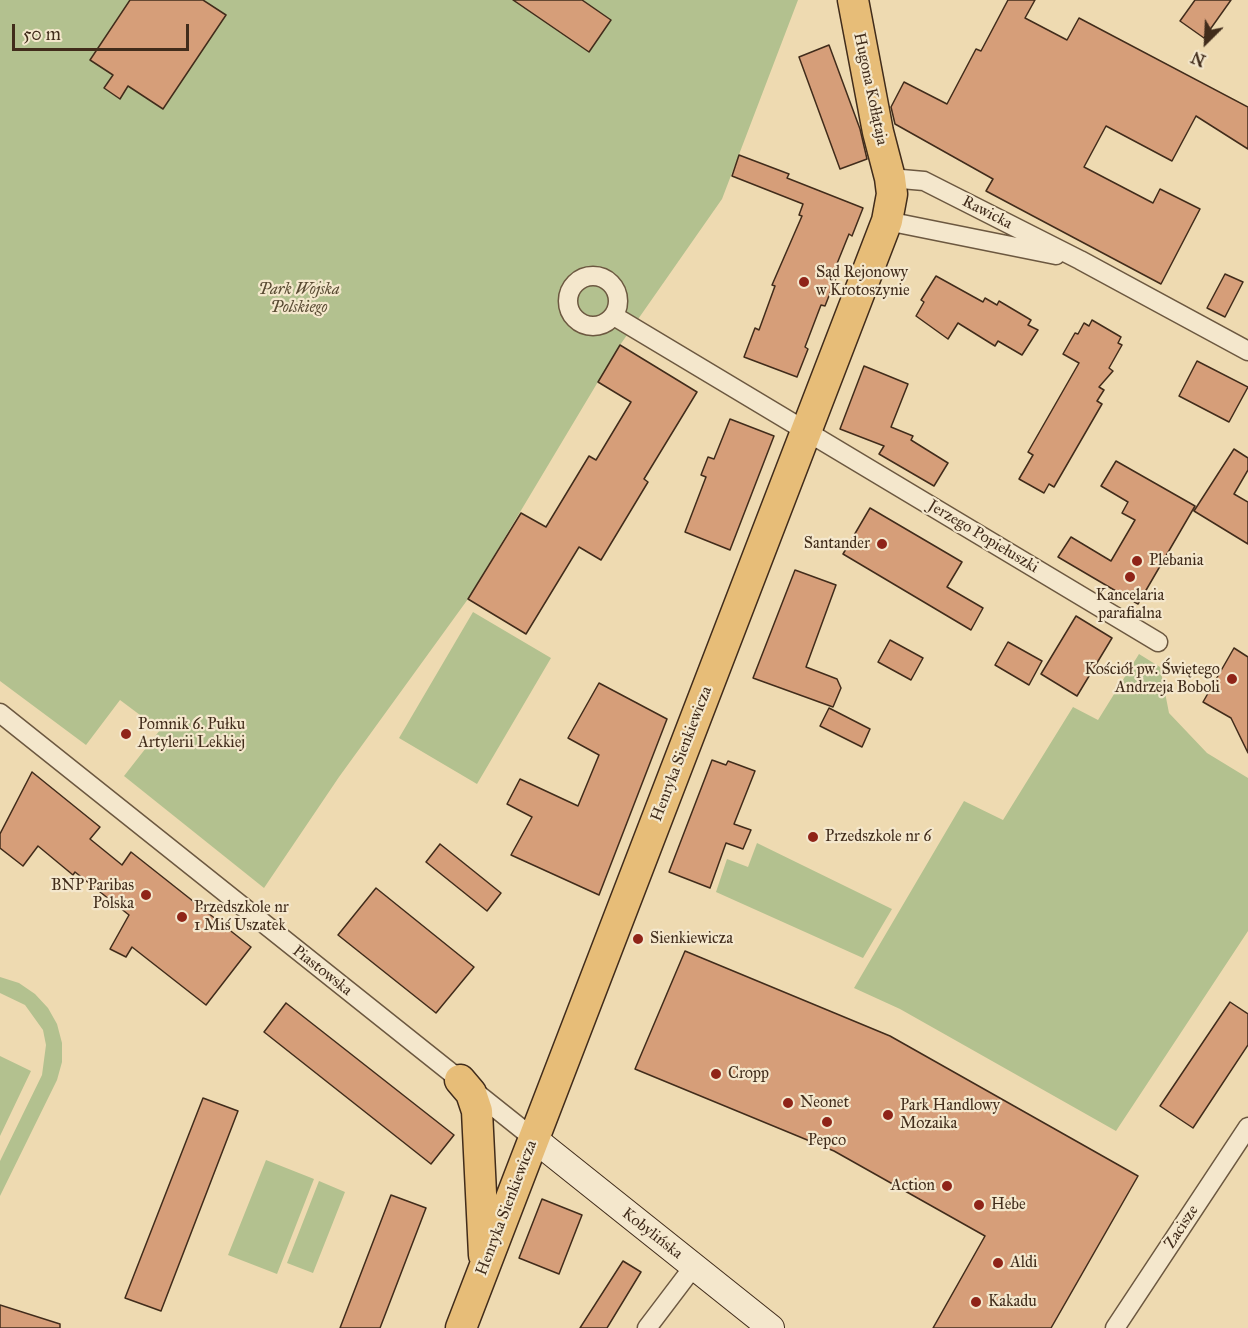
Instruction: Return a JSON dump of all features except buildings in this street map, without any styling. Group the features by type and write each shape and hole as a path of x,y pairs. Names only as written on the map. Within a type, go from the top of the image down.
{"main road":[{"name":"Hugona Kołłątaja","path":"853,0 878,132 890,178"},
{"name":"Henryka Sienkiewicza","path":"461,1328 887,220 892,194 890,178"},
{"path":"460,1080 471,1093 477,1112 484,1267"}],"street":[{"name":"Rawicka","path":"890,178 924,181 1080,260 1248,351"},
{"name":"Rawicka","path":"887,220 1080,260"},
{"name":"Jerzego Popiełuszki","path":"614,316 1158,642"},
{"name":"Piastowska","path":"0,713 533,1138"},
{"name":"Zacisze","path":"1115,1328 1248,1127"},
{"name":"Kobylińska","path":"533,1138 771,1328"},
{"path":"647,1328 694,1266"}],"green space":[{"name":"Park Wojska Polskiego","path":"0,0 798,0 722,199 620,345 468,599 339,777 264,888 124,776 160,730 120,700 86,745 0,681"},
{"path":"473,612 551,658 477,784 399,738"},
{"path":"1139,654 1160,667 1169,713 1207,753 1248,778 1248,931 1116,1131 900,1009 854,988 964,801 1003,820 1073,707 1098,720"},
{"path":"757,843 892,909 863,958 716,892 727,859 748,867"},
{"path":"0,977 19,983 35,994 48,1008 57,1024 62,1043 62,1062 57,1080 0,1196 0,1161 42,1075 46,1045 43,1030 25,1005 0,993"},
{"path":"0,1056 31,1071 0,1136"},
{"path":"266,1160 314,1179 277,1274 228,1255"},
{"path":"319,1181 345,1192 313,1273 287,1263"}],"place":[{"name":"Sąd Rejonowy w Krotoszynie","path":"804,282"},
{"name":"Santander","path":"882,544"},
{"name":"Plebania","path":"1137,561"},
{"name":"Kancelaria parafialna","path":"1130,577"},
{"name":"Kościół pw. Świętego Andrzeja Boboli","path":"1232,679"},
{"name":"Pomnik 6. Pułku Artylerii Lekkiej","path":"126,734"},
{"name":"Przedszkole nr 6","path":"813,837"},
{"name":"BNP Paribas Polska","path":"146,895"},
{"name":"Przedszkole nr 1 Miś Uszatek","path":"182,917"},
{"name":"Sienkiewicza","path":"638,939"},
{"name":"Cropp","path":"716,1074"},
{"name":"Neonet","path":"788,1103"},
{"name":"Park Handlowy Mozaika","path":"888,1115"},
{"name":"Pepco","path":"827,1122"},
{"name":"Action","path":"947,1186"},
{"name":"Hebe","path":"979,1205"},
{"name":"Aldi","path":"998,1263"},
{"name":"Kakadu","path":"976,1302"}]}
